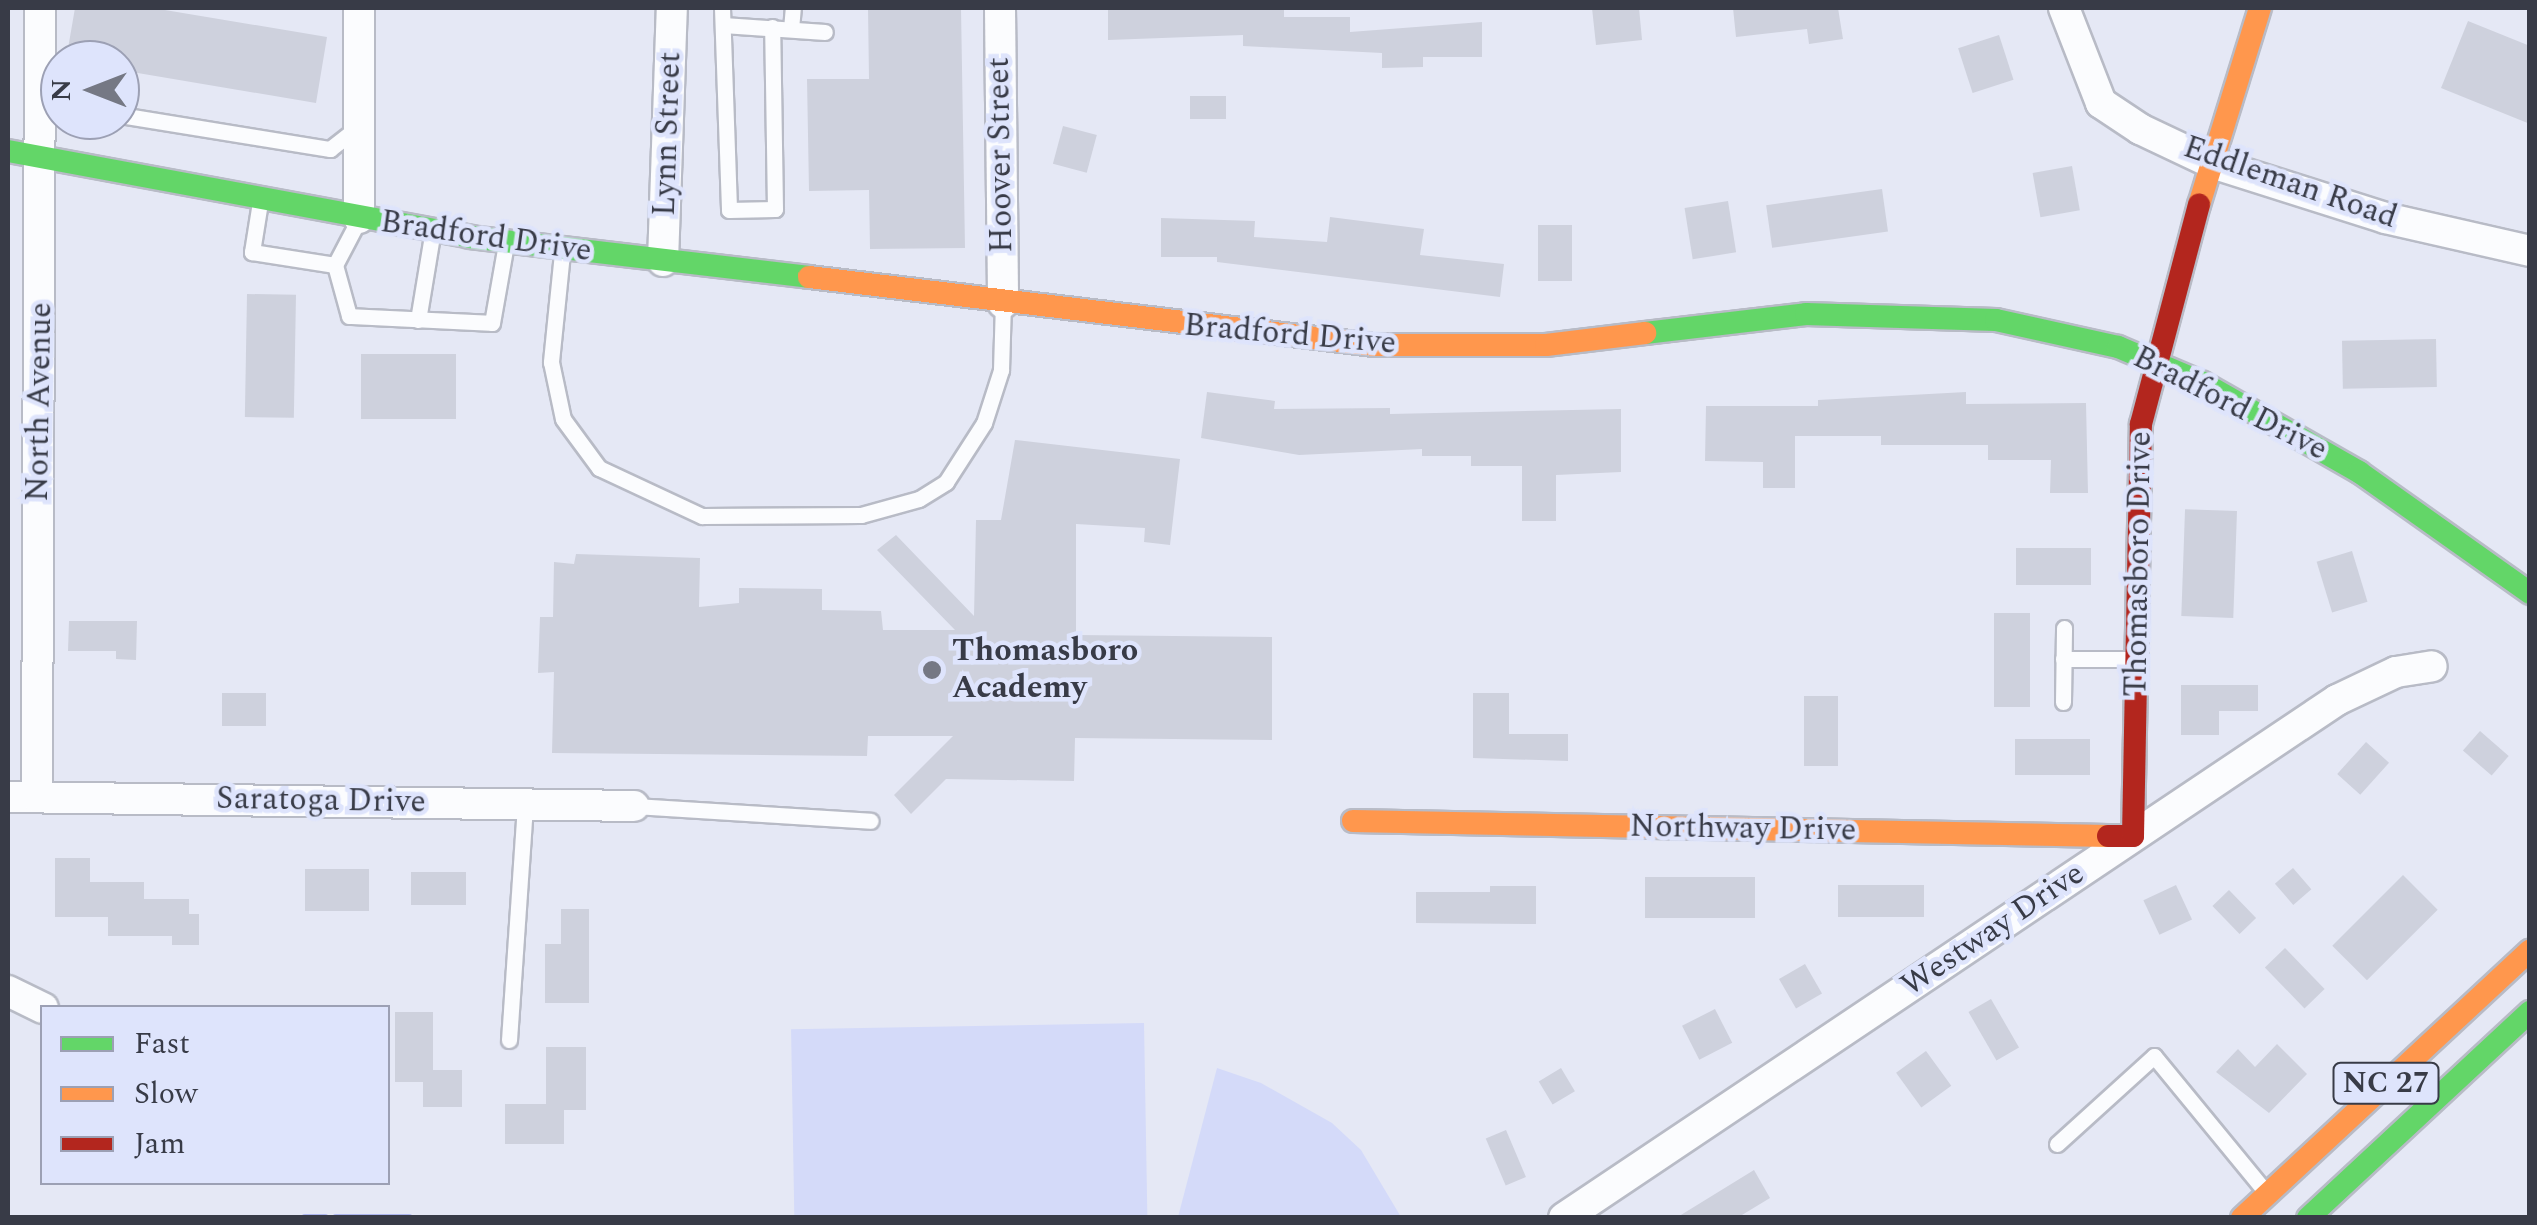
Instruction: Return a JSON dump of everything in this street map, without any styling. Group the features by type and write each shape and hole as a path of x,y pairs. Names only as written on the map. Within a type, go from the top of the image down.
{"street":[{"name":"North Avenue","path":"40,8 43,40"},
{"path":"359,8 360,218"},
{"name":"Lynn Street","path":"664,261 672,8"},
{"name":"Hoover Street","path":"1000,8 1003,303"},
{"name":"Eddleman Road","path":"2064,8 2101,103 2212,163 2385,218 2530,251"},
{"name":"Thomasboro Drive","path":"2133,836 2141,424 2153,361 2260,8"},
{"name":"North Avenue","path":"22,797 45,140"},
{"name":"Bradford Drive","path":"8,151 433,232 1206,329 1466,348 1806,314 1933,313 2040,329 2153,361 2310,440 2521,589 2530,612"},
{"name":"Westway Drive","path":"1564,1218 2337,700 2396,672 2432,666"},
{"name":"Saratoga Drive","path":"22,797 634,806"},
{"name":"Northway Drive","path":"1353,821 2133,836"},
{"name":"NC 27","path":"2242,1218 2530,950"},
{"path":"8,991 40,1007"},
{"name":"NC 27","path":"2324,1213 2530,1012"}],"lane":[{"path":"722,8 728,210 775,209 772,28"},
{"path":"791,29 794,8"},
{"path":"723,25 826,32"},
{"path":"140,118 330,150 359,126"},
{"path":"261,198 252,252 336,265"},
{"path":"360,218 336,265 349,316 492,323 506,242"},
{"path":"418,320 433,232"},
{"path":"563,248 551,362 563,419 599,468 702,516 861,515 919,499 946,482 972,440 999,375 1003,303"},
{"path":"2063,702 2064,628"},
{"path":"2063,659 2136,659"},
{"path":"510,1040 525,804"},
{"path":"634,806 870,821"},
{"path":"2057,1144 2154,1056 2267,1194"}],"shaded area":[{"path":"1144,1023 1147,1217 794,1218 791,1029"},
{"path":"1217,1068 1261,1083 1332,1123 1361,1150 1401,1217 1178,1217"}],"building":[{"path":"75,8 153,8 327,37 316,103 140,73 140,40 69,40"},
{"path":"868,8 961,8 965,248 870,249 869,190 809,191 807,79 869,79"},
{"path":"1108,8 1284,8 1284,17 1350,17 1350,32 1482,22 1482,57 1423,57 1423,67 1382,68 1382,53 1243,46 1243,35 1108,40"},
{"path":"1592,8 1639,8 1642,40 1596,45"},
{"path":"1733,8 1838,8 1843,39 1809,44 1807,29 1736,37"},
{"path":"2468,21 2530,46 2530,124 2441,88"},
{"path":"1999,35 2014,80 1973,93 1958,48"},
{"path":"1190,96 1226,96 1226,119 1190,119"},
{"path":"1063,126 1097,135 1087,173 1053,164"},
{"path":"2072,166 2080,210 2040,217 2033,173"},
{"path":"1882,189 1888,232 1772,248 1766,205"},
{"path":"1728,201 1736,252 1693,259 1685,208"},
{"path":"1330,217 1424,229 1420,255 1504,264 1500,297 1217,262 1217,257 1161,257 1161,218 1255,221 1254,237 1327,242"},
{"path":"1538,225 1572,225 1572,281 1538,281"},
{"path":"247,294 296,295 294,418 245,417"},
{"path":"2436,339 2437,387 2343,389 2342,341"},
{"path":"361,354 456,354 456,419 361,419"},
{"path":"1207,392 1275,401 1274,409 1390,408 1390,414 1621,409 1621,472 1556,475 1556,521 1522,521 1522,466 1471,466 1471,456 1422,456 1422,449 1299,455 1201,438"},
{"path":"1966,392 1966,404 2086,403 2088,493 2050,493 2051,460 1988,460 1988,445 1881,445 1881,436 1795,436 1795,488 1763,488 1763,462 1705,461 1706,406 1818,406 1818,400"},
{"path":"1015,440 1180,459 1170,545 1144,542 1145,528 1076,524 1076,635 1272,637 1272,740 1075,738 1074,781 946,779 911,814 894,795 953,736 868,736 867,756 552,753 554,672 538,673 540,617 553,617 554,562 574,564 576,554 700,558 699,607 739,603 739,588 822,589 822,610 881,611 883,630 955,630 877,550 896,535 974,616 976,520 1001,520"},
{"path":"2185,509 2237,511 2233,618 2181,616"},
{"path":"2016,548 2091,548 2091,585 2016,585"},
{"path":"2352,551 2367,602 2332,613 2317,562"},
{"path":"1994,613 2030,613 2030,707 1994,707"},
{"path":"69,621 137,621 136,660 116,659 116,651 68,651"},
{"path":"2181,685 2258,685 2258,711 2219,711 2219,735 2181,735"},
{"path":"222,693 266,693 266,726 222,726"},
{"path":"1473,693 1509,693 1509,734 1568,734 1568,761 1473,758"},
{"path":"1804,696 1838,696 1838,766 1804,766"},
{"path":"2480,731 2509,756 2492,776 2463,751"},
{"path":"2015,739 2090,739 2090,775 2015,775"},
{"path":"2366,742 2389,763 2360,795 2337,774"},
{"path":"55,858 90,858 90,882 144,882 144,899 189,899 189,914 199,914 199,945 172,945 172,936 108,936 108,917 55,917"},
{"path":"2293,868 2311,889 2293,905 2275,884"},
{"path":"305,869 369,869 369,911 305,911"},
{"path":"411,872 466,872 466,905 411,905"},
{"path":"2403,875 2438,910 2367,980 2332,946"},
{"path":"1645,877 1755,877 1755,918 1645,918"},
{"path":"1838,885 1924,885 1924,917 1838,917"},
{"path":"2176,885 2192,919 2159,935 2143,900"},
{"path":"1490,886 1536,886 1536,924 1416,923 1416,892 1490,892"},
{"path":"2229,890 2256,918 2240,934 2212,906"},
{"path":"561,909 589,909 589,1003 545,1003 545,944 561,944"},
{"path":"2285,948 2325,989 2304,1008 2265,967"},
{"path":"1805,964 1822,993 1796,1008 1779,979"},
{"path":"1991,999 2019,1047 1996,1060 1968,1012"},
{"path":"1715,1009 1732,1043 1699,1060 1682,1026"},
{"path":"395,1012 433,1012 433,1070 462,1070 462,1107 423,1107 423,1082 395,1082"},
{"path":"2277,1044 2307,1074 2269,1113 2216,1072 2238,1049 2255,1067"},
{"path":"546,1047 586,1047 586,1110 564,1110 564,1144 505,1144 505,1104 546,1104"},
{"path":"1926,1051 1951,1086 1921,1108 1896,1073"},
{"path":"1561,1068 1575,1091 1553,1105 1539,1081"},
{"path":"1506,1130 1526,1177 1506,1186 1486,1139"},
{"path":"1754,1170 1770,1198 1737,1218 1676,1218"}],"waterway":[{"path":"305,1218 325,1218"},
{"path":"336,1218 409,1218"}],"traffic: fast":[{"path":"8,151 470,237 809,277"},
{"path":"1645,333 1806,314 1996,320 2118,347 2203,383 2359,472 2530,593"},
{"path":"2308,1218 2530,1012"}],"traffic: slow":[{"path":"2199,205 2260,8"},
{"path":"809,277 1374,345 1546,345 1645,333"},
{"path":"1353,821 2108,836"},
{"path":"2242,1218 2530,950"}],"traffic: jam":[{"path":"2108,836 2133,836 2141,424 2199,205"}],"place":[{"name":"Thomasboro Academy","path":"932,670"}]}
